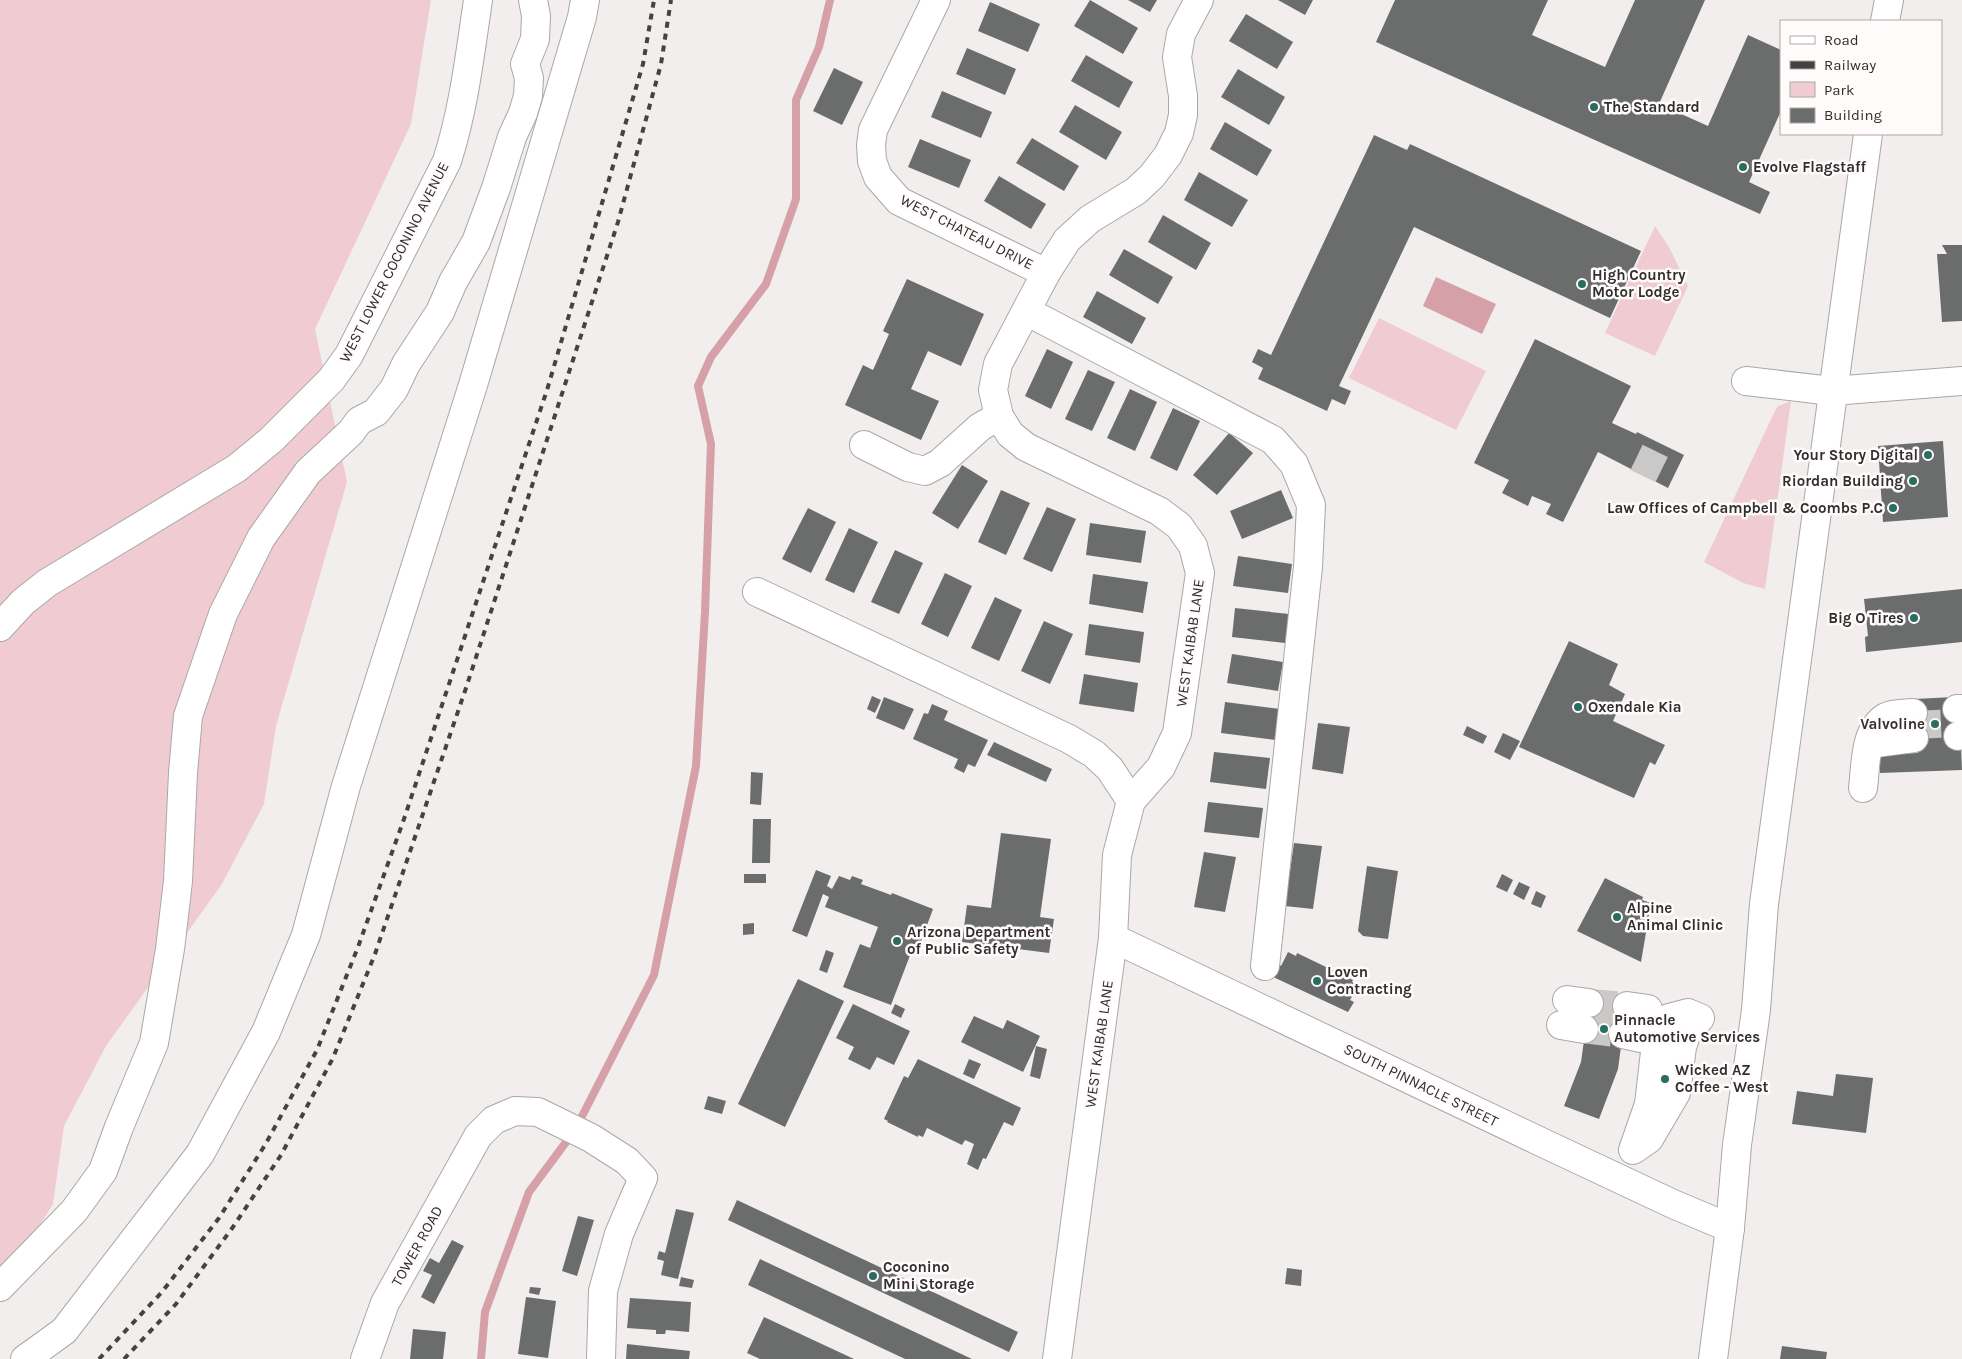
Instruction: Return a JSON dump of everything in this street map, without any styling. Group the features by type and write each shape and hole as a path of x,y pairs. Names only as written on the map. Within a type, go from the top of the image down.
{"street":[{"name":"WEST LOWER COCONINO AVENUE","path":"0,626 23,602 47,583 236,468 271,440 331,380 349,355 447,161 457,129 464,94 478,0"},
{"path":"0,1287 74,1211 103,1171 154,1043 170,949 178,880 183,773 188,716 223,614 261,538 308,472 351,432 359,421 376,412 394,389 406,364 440,312 453,282 476,242 528,96 529,78 525,64 535,39 536,16 533,0"},
{"path":"26,1359 64,1331 200,1154 266,1032 306,935 346,786 473,385 582,17 584,0"},
{"name":"WEST CHATEAU DRIVE","path":"936,0 873,130 871,145 872,161 878,177 899,201 1046,273"},
{"name":"WEST KAIBAB LANE","path":"1057,1359 1113,938 1117,855 1132,801 1161,767 1177,733 1200,573 1193,546 1179,526 1159,512 1026,447 1010,434 999,416 994,390 998,364 1046,273 1067,240 1090,219 1136,191 1152,176 1168,155 1179,133 1183,115 1177,57 1181,34 1199,0"},
{"path":"1713,1359 1756,1010 1769,867 1868,135"},
{"path":"1026,311 1273,440 1294,464 1311,505 1308,567 1264,966"},
{"path":"1746,381 1832,391 1962,381"},
{"path":"864,445 908,467 925,471 940,463 980,427 999,416"},
{"path":"757,592 1069,739 1094,754 1110,769 1132,801"},
{"path":"1863,788 1870,741 1876,744 1913,725"},
{"name":"SOUTH PINNACLE STREET","path":"1113,938 1673,1204 1730,1228"},
{"name":"TOWER ROAD","path":"365,1359 385,1303 478,1136 494,1120 515,1111 538,1112 591,1138 627,1161 643,1178 619,1234 604,1292 601,1359"}],"green space":[{"path":"0,0 431,0 411,124 315,329 347,482 276,726 264,804 222,884 106,1046 64,1126 53,1204 0,1289"},
{"path":"1655,226 1669,247 1688,286 1655,356 1605,333"},
{"path":"1379,318 1486,371 1456,430 1349,378"},
{"path":"1791,401 1765,589 1743,583 1704,562 1773,415 1778,406"}],"shaded area":[{"path":"1436,277 1496,304 1482,334 1423,306"}],"building":[{"path":"1090,0 1138,28 1123,54 1074,26"},
{"path":"1128,0 1157,0 1150,12"},
{"path":"1278,0 1313,0 1305,15"},
{"name":"The Standard","path":"1395,0 1548,0 1532,35 1605,67 1635,0 1705,0 1659,104 1708,126 1748,35 1780,50 1780,113 1749,182 1770,192 1760,214 1376,42"},
{"path":"990,2 1040,24 1028,52 978,31"},
{"path":"1246,14 1293,42 1277,69 1229,41"},
{"path":"967,48 1016,69 1005,95 956,74"},
{"path":"1086,55 1133,82 1119,108 1071,81"},
{"path":"834,68 863,82 842,125 813,111"},
{"path":"1238,69 1285,97 1269,125 1221,97"},
{"path":"942,91 992,112 981,138 931,117"},
{"path":"1075,105 1122,132 1106,160 1059,132"},
{"path":"1225,122 1272,150 1257,176 1210,149"},
{"name":"High Country Motor Lodge","path":"1374,135 1407,150 1410,144 1641,251 1610,318 1414,227 1339,386 1351,391 1345,405 1332,399 1327,411 1258,379 1263,368 1252,362 1258,349 1271,355"},
{"path":"1032,138 1079,166 1064,191 1016,163"},
{"path":"920,139 971,160 959,188 908,167"},
{"path":"1199,172 1248,200 1232,227 1184,200"},
{"path":"999,176 1046,204 1031,229 984,201"},
{"path":"1163,215 1211,243 1196,270 1148,242"},
{"path":"1942,245 1962,245 1962,321 1942,322 1937,254 1947,254"},
{"path":"1124,249 1173,277 1158,304 1109,275"},
{"path":"907,279 984,314 961,366 928,351 911,389 939,401 921,440 845,405 863,365 873,370 889,334 883,331"},
{"path":"1097,291 1146,318 1132,344 1083,317"},
{"path":"1535,339 1631,386 1612,423 1636,434 1637,432 1684,455 1668,488 1598,452 1563,522 1546,514 1551,504 1532,496 1528,506 1502,493 1509,480 1474,463"},
{"path":"1047,349 1073,362 1051,409 1025,396"},
{"path":"1088,370 1115,382 1092,431 1065,419"},
{"path":"1130,389 1157,402 1135,451 1107,438"},
{"path":"1173,408 1200,421 1177,471 1150,458"},
{"path":"1229,433 1253,453 1217,495 1193,475"},
{"name":"Riordan Building","path":"1943,441 1948,517 1883,522 1878,446"},
{"path":"962,465 988,481 958,529 932,513"},
{"path":"1001,490 1030,503 1006,555 978,542"},
{"path":"1281,490 1293,518 1242,539 1230,511"},
{"path":"1047,507 1076,519 1052,572 1023,559"},
{"path":"808,508 836,522 811,573 782,559"},
{"path":"1090,523 1146,531 1141,563 1086,555"},
{"path":"849,528 878,542 854,593 825,580"},
{"path":"895,550 923,563 899,614 871,602"},
{"path":"1238,556 1292,564 1288,593 1233,586"},
{"path":"945,573 972,586 948,637 921,624"},
{"path":"1093,574 1148,582 1143,613 1089,604"},
{"name":"Big O Tires","path":"1962,589 1962,642 1866,652 1865,637 1868,636 1864,599"},
{"path":"995,597 1022,610 999,661 971,648"},
{"path":"1235,608 1289,614 1285,643 1232,637"},
{"path":"1044,621 1073,634 1050,684 1021,671"},
{"path":"1089,624 1144,632 1140,663 1085,655"},
{"name":"Oxendale Kia","path":"1569,641 1618,664 1609,685 1625,694 1613,721 1665,745 1655,765 1650,762 1634,798 1519,747"},
{"path":"1232,654 1283,662 1278,691 1227,683"},
{"path":"1084,674 1138,683 1134,712 1079,704"},
{"path":"872,696 881,700 875,713 867,709"},
{"path":"884,697 914,709 904,730 876,718"},
{"name":"Valvoline","path":"1954,697 1961,747 1962,770 1880,773 1880,755 1918,753 1914,699"},
{"path":"1225,702 1280,709 1275,740 1221,733"},
{"path":"932,704 948,711 944,720 988,740 975,767 968,764 964,773 954,768 958,759 913,739 924,713 928,714"},
{"path":"1318,723 1350,727 1343,774 1312,769"},
{"path":"1467,726 1487,736 1483,744 1463,735"},
{"path":"1503,733 1520,741 1510,760 1494,752"},
{"path":"994,742 1052,769 1046,782 987,755"},
{"path":"1214,752 1270,758 1266,789 1210,782"},
{"path":"751,772 763,773 761,805 750,804"},
{"path":"1208,802 1263,808 1259,838 1204,832"},
{"path":"753,819 771,819 770,863 752,863"},
{"name":"Arizona Department of Public Safety","path":"1001,833 1051,839 1040,917 1054,919 1049,953 962,942 967,905 991,908"},
{"path":"1294,843 1322,846 1313,909 1285,906"},
{"path":"1204,852 1236,857 1225,912 1194,907"},
{"path":"1367,866 1398,871 1388,939 1363,936 1358,931"},
{"name":"Arizona Department of Public Safety","path":"816,870 831,876 827,886 832,889 839,876 850,880 852,876 863,880 861,884 891,895 892,893 933,909 919,947 914,945 891,1005 843,987 860,944 870,948 878,927 825,907 829,897 823,894 807,937 792,931"},
{"path":"744,874 766,874 766,883 744,883"},
{"path":"1502,874 1513,880 1507,892 1496,887"},
{"name":"Alpine Animal Clinic","path":"1605,878 1643,897 1642,900 1651,903 1641,962 1577,931"},
{"path":"1519,882 1530,887 1524,900 1513,894"},
{"path":"1536,891 1546,896 1541,908 1531,904"},
{"path":"754,923 754,934 743,935 743,924"},
{"path":"826,950 834,953 827,973 819,970"},
{"name":"Loven Contracting","path":"1288,952 1296,956 1297,953 1353,980 1352,982 1358,986 1350,1000 1354,1002 1348,1012 1271,976 1278,964 1281,966"},
{"path":"798,979 844,1001 785,1127 738,1104"},
{"name":"Pinnacle Automotive Services","path":"1591,991 1628,995 1618,1069 1599,1119 1564,1106 1581,1062"},
{"path":"853,1004 910,1031 894,1065 877,1057 870,1070 848,1059 854,1047 836,1038"},
{"path":"895,1004 905,1009 901,1018 891,1013"},
{"path":"974,1016 1003,1029 1007,1020 1040,1036 1023,1072 961,1042"},
{"path":"1036,1046 1047,1049 1040,1079 1030,1076"},
{"path":"918,1059 1021,1108 1013,1126 1004,1122 986,1159 983,1158 978,1170 967,1164 974,1144 965,1140 962,1145 927,1128 923,1137 918,1135 918,1137 884,1119 904,1076 908,1078"},
{"path":"969,1059 981,1064 974,1079 963,1074"},
{"path":"1836,1074 1873,1078 1866,1133 1792,1124 1797,1091 1833,1096"},
{"path":"708,1096 726,1101 722,1114 704,1109"},
{"name":"Coconino Mini Storage","path":"737,1200 1018,1332 1009,1352 728,1220"},
{"path":"676,1209 694,1213 678,1279 661,1275 664,1261 657,1259 659,1251 665,1253"},
{"path":"578,1216 594,1220 577,1276 562,1271"},
{"path":"452,1240 464,1246 434,1304 421,1297 432,1275 423,1271 430,1258 439,1263"},
{"name":"Coconino Mini Storage","path":"760,1259 972,1359 905,1359 748,1285"},
{"path":"1287,1268 1302,1270 1301,1286 1285,1284"},
{"path":"681,1277 694,1280 692,1288 679,1286"},
{"path":"530,1287 541,1288 539,1295 529,1293"},
{"path":"526,1297 556,1301 548,1358 518,1354"},
{"path":"630,1298 691,1302 689,1332 666,1330 665,1334 656,1334 656,1330 627,1328"},
{"path":"764,1317 854,1359 760,1359 747,1353"},
{"path":"413,1329 446,1332 443,1359 410,1359"},
{"path":"627,1344 690,1351 689,1359 626,1359"},
{"path":"1782,1346 1827,1352 1826,1359 1780,1359"}],"waterway":[{"path":"481,1359 485,1312 529,1192 575,1130 654,975 696,766 705,612 711,444 698,386 711,357 766,284 796,199 796,100 819,47 830,0"}],"tunnel":[{"path":"1643,476 1659,443"},
{"path":"1913,725 1958,723"},
{"path":"1589,1003 1627,1006"},
{"path":"1584,1029 1623,1034"}],"railway":[{"path":"99,1359 162,1292 219,1218 265,1145 317,1050 358,947 404,819 547,390 643,64 654,0"},
{"path":"124,1359 176,1304 233,1227 281,1155 333,1058 375,954 466,688 618,222 661,64 671,0"}],"place":[{"name":"The Standard","path":"1594,107"},
{"name":"Evolve Flagstaff","path":"1743,167"},
{"name":"High Country Motor Lodge","path":"1582,284"},
{"name":"Your Story Digital","path":"1928,455"},
{"name":"Riordan Building","path":"1913,481"},
{"name":"Law Offices of Campbell & Coombs P.C","path":"1893,508"},
{"name":"Big O Tires","path":"1914,618"},
{"name":"Oxendale Kia","path":"1578,707"},
{"name":"Valvoline","path":"1935,724"},
{"name":"Alpine Animal Clinic","path":"1617,917"},
{"name":"Arizona Department of Public Safety","path":"897,941"},
{"name":"Loven Contracting","path":"1317,981"},
{"name":"Pinnacle Automotive Services","path":"1604,1029"},
{"name":"Wicked AZ Coffee - West","path":"1665,1079"},
{"name":"Coconino Mini Storage","path":"873,1276"}]}
